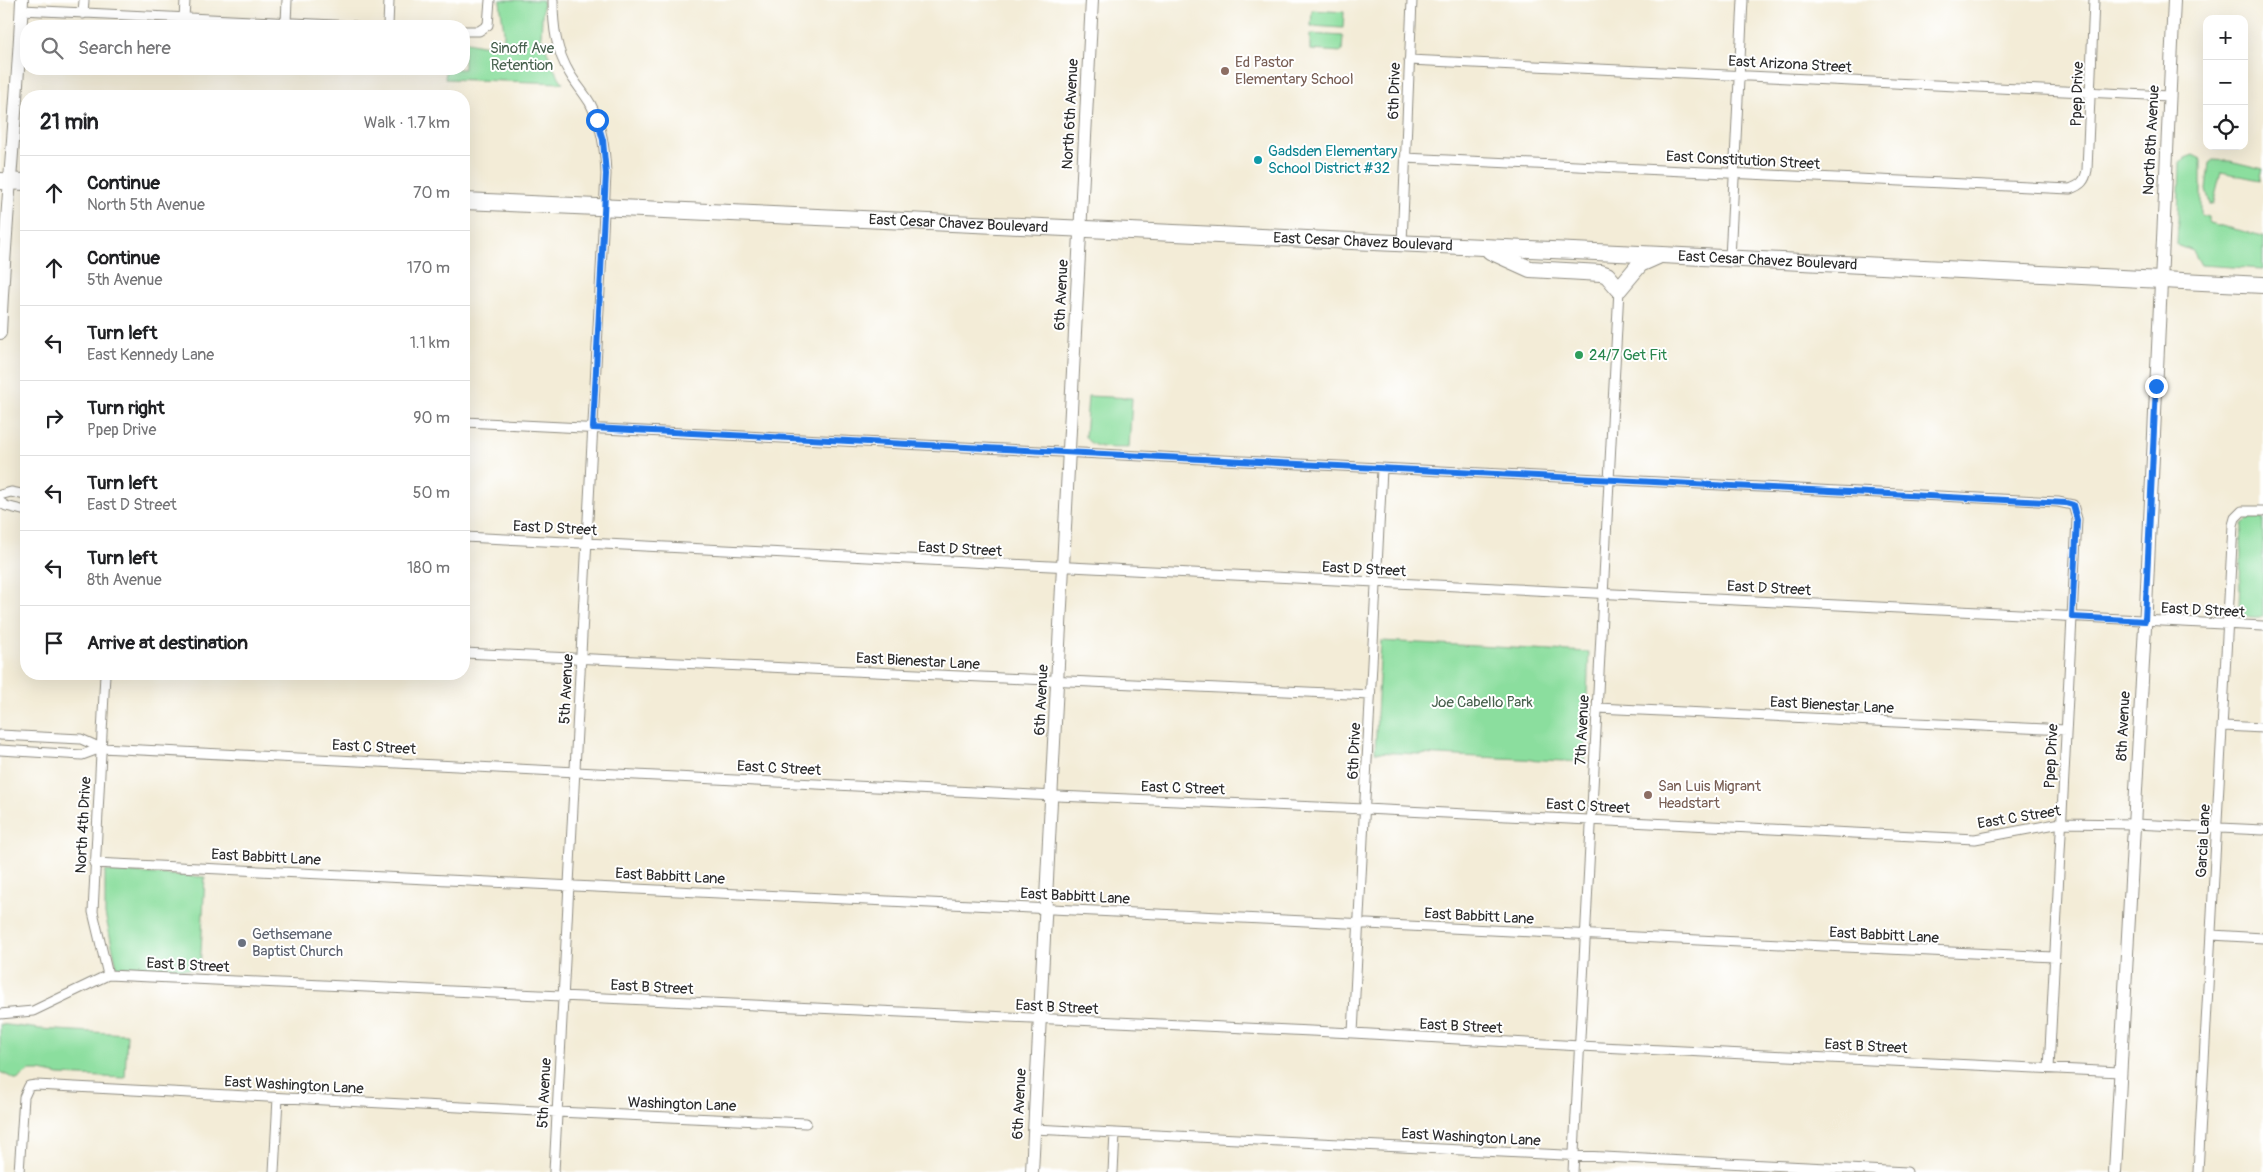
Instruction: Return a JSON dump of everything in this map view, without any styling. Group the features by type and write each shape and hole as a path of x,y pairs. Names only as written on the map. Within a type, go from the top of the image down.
{"highway":[{"path":"4,181 20,182"},
{"name":"East Cesar Chavez Boulevard","path":"470,201 1730,258 2263,285"},
{"path":"1481,247 1530,269 1601,272 1607,275 1619,289 1640,264 1662,255"}],"street":[{"path":"83,14 84,0"},
{"path":"184,19 185,0"},
{"path":"286,20 287,0"},
{"path":"388,20 389,0"},
{"path":"470,31 479,31 485,28 489,22 490,0"},
{"name":"5th Avenue","path":"554,0 554,34 559,51 569,72 589,102 603,140 606,174 554,1172"},
{"name":"North 6th Avenue","path":"1081,229 1092,0"},
{"name":"6th Drive","path":"1402,243 1412,0"},
{"path":"1730,258 1742,0"},
{"name":"Ppep Drive","path":"2078,186 2085,180 2087,170 2094,0"},
{"name":"North 8th Avenue","path":"2161,281 2174,0"},
{"path":"22,20 22,5 83,14 210,20"},
{"name":"East Arizona Street","path":"1410,60 2169,96"},
{"path":"0,333 4,181 20,65"},
{"name":"East Constitution Street","path":"1406,158 2064,189 2078,186"},
{"name":"6th Avenue","path":"1032,1172 1081,229"},
{"name":"8th Avenue","path":"2115,1172 2145,621 2161,281"},
{"name":"7th Avenue","path":"1573,1172 1619,289"},
{"path":"470,422 1609,480"},
{"name":"6th Drive","path":"1353,1033 1382,469"},
{"name":"Ppep Drive","path":"1609,480 2058,502 2073,505 2077,520 2049,1069"},
{"path":"0,495 11,492 20,494"},
{"path":"0,502 6,506 20,510"},
{"name":"Garcia Lane","path":"2198,1172 2224,726 2233,525 2238,513 2247,510 2263,511"},
{"name":"East D Street","path":"470,537 2263,626"},
{"name":"East Bienestar Lane","path":"470,653 1370,695"},
{"name":"North 4th Drive","path":"105,680 94,862 93,918 108,975"},
{"name":"East Bienestar Lane","path":"1597,708 2066,730"},
{"path":"2224,726 2263,728"},
{"name":"East C Street","path":"0,735 81,739 101,748 1052,796 1365,809 1975,839 2061,823 2134,824 2263,830"},
{"name":"East C Street","path":"0,750 82,755 101,748"},
{"name":"East Babbitt Lane","path":"94,862 2054,957"},
{"path":"2212,935 2263,938"},
{"name":"East B Street","path":"0,1014 33,1011 108,975 1040,1020 1353,1033 2120,1072"},
{"name":"East Washington Lane","path":"19,1172 24,1097 29,1086 557,1112"},
{"path":"274,1172 278,1098"},
{"name":"Washington Lane","path":"557,1112 806,1123"},
{"name":"East Washington Lane","path":"1034,1129 1906,1172"},
{"path":"1113,1172 1115,1133"}],"green space":[{"name":"Sinoff Ave Retention","path":"500,0 543,0 541,36 554,69 563,83 445,79 445,75 470,75 470,42 492,46 499,44 503,40 504,33"},
{"path":"1312,10 1344,12 1343,28 1311,26"},
{"path":"1310,34 1343,36 1342,52 1310,50"},
{"path":"2193,155 2201,159 2201,215 2209,217 2209,223 2263,236 2263,269 2201,265 2193,251 2177,245 2180,163 2185,158"},
{"path":"2213,160 2230,161 2263,169 2260,180 2221,172 2213,205 2210,204 2206,189 2209,163"},
{"path":"1088,396 1132,398 1129,448 1099,446 1085,437"},
{"path":"2250,518 2263,519 2263,617 2245,615 2240,611 2239,607 2242,525"},
{"name":"Joe Cabello Park","path":"1381,641 1589,652 1584,762 1375,752"},
{"path":"105,871 205,877 200,970 117,967 105,914"},
{"path":"0,1024 40,1029 127,1034 125,1078 59,1075 29,1071 17,1080 0,1072"}],"place":[{"name":"Ed Pastor Elementary School","path":"1225,71"},
{"name":"Gadsden Elementary School District #32","path":"1258,160"},
{"name":"24/7 Get Fit","path":"1579,355"},
{"name":"San Luis Migrant Headstart","path":"1648,795"},
{"name":"Gethsemane Baptist Church","path":"242,943"}],"route":[{"path":"597,120 603,140 606,174 593,428 2058,502 2073,505 2076,511 2072,617 2145,621 2156,386"}]}
